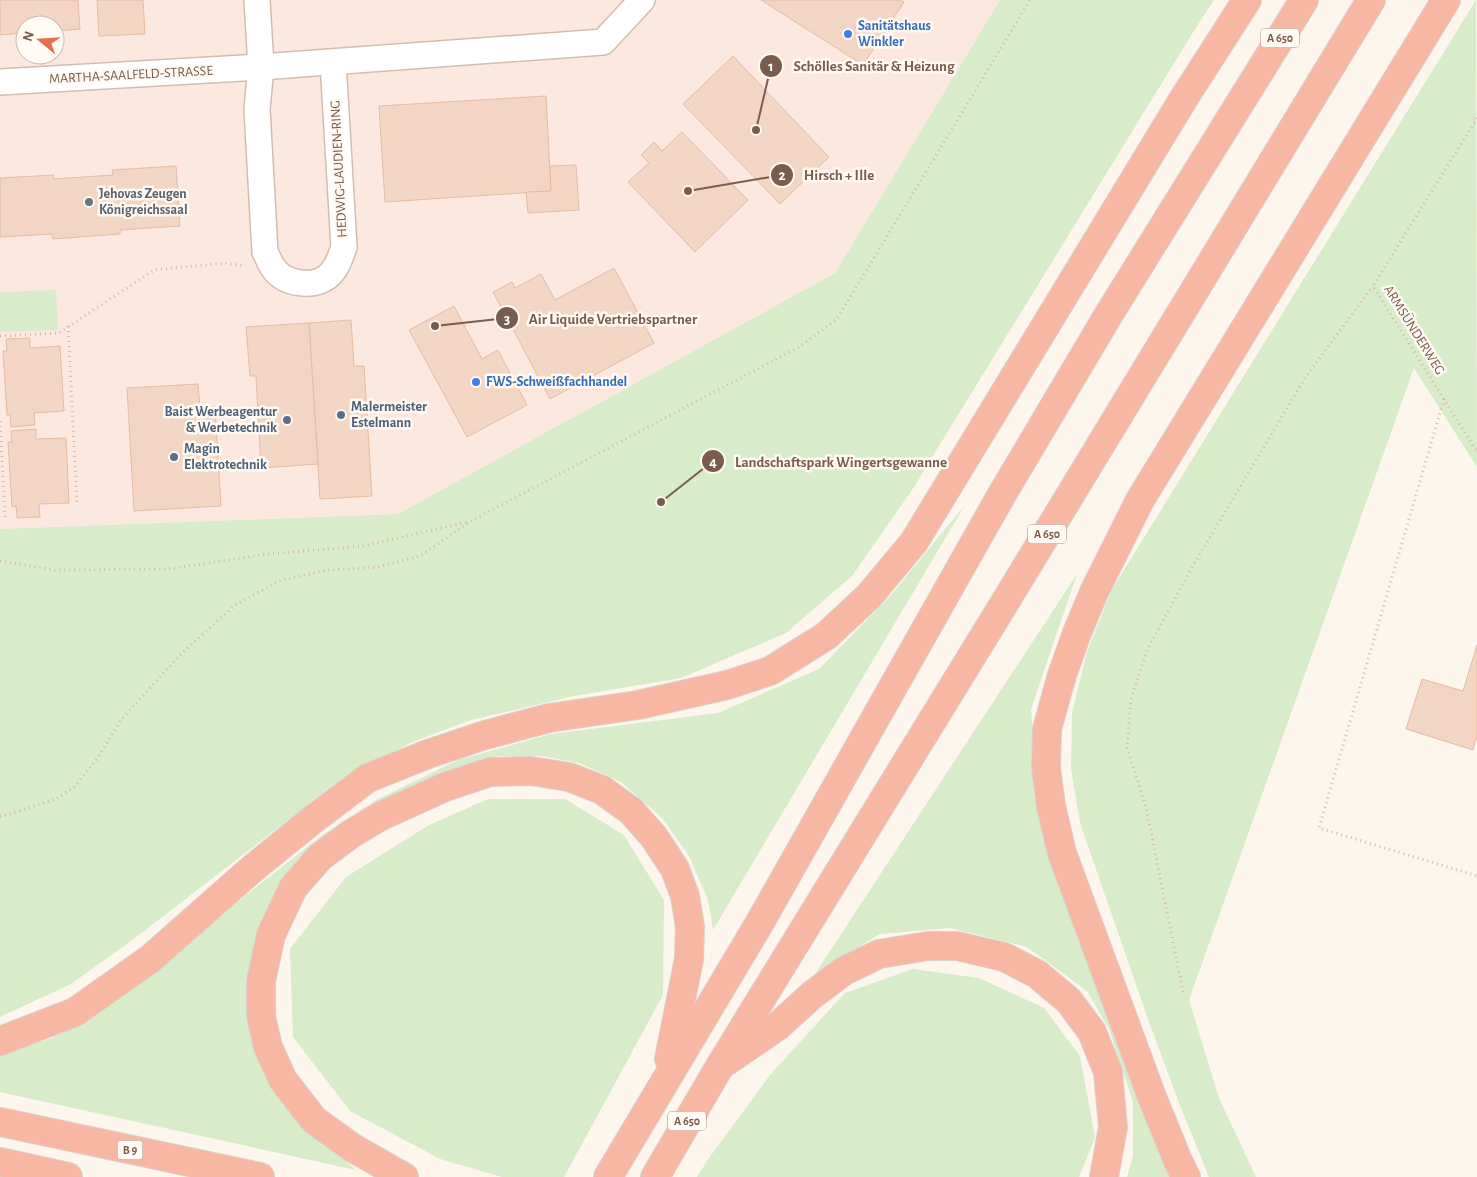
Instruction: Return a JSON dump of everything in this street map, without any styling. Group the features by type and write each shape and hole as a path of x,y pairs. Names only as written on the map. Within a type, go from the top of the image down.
{"highway":[{"path":"0,1041 74,1012 150,959 252,869 310,821 368,778 428,754 484,735 549,718 638,705 727,685 770,671 826,636 869,596 914,542 1173,116 1247,0"},
{"name":"A 650","path":"608,1177 768,906 1006,488 1109,314 1304,0"},
{"name":"A 650","path":"655,1177 720,1066 1016,586 1371,0"},
{"path":"1186,1177 1152,1098 1062,853 1051,806 1046,768 1047,729 1062,675 1094,592 1140,500 1446,0"},
{"path":"404,1177 353,1148 314,1120 284,1080 268,1047 261,1016 260,981 271,934 293,888 320,857 351,834 381,816 446,787 490,772 531,771 569,777 602,790 631,811 654,837 675,869 685,896 690,927 689,960 665,1080"},
{"path":"720,1066 778,1026 812,995 844,971 879,954 928,946 957,946 1004,957 1037,974 1050,984 1069,1001 1092,1032 1108,1072 1113,1127 1104,1177"},
{"name":"B 9","path":"0,1122 260,1177"},
{"path":"0,1162 68,1177"}],"street":[{"path":"257,0 262,67 256,109 265,252 274,270"},
{"path":"262,67 603,42 642,0"},
{"name":"HEDWIG-LAUDIEN-RING","path":"274,270 285,278 296,282 307,284 318,282 327,277 339,264 344,247 334,62"},
{"name":"MARTHA-SAALFELD-STRASSE","path":"0,82 262,67"}],"path":[{"path":"0,816 56,799 74,787 97,758 121,720 181,654 235,605 279,581 327,570 378,567 420,556 471,521 799,347 837,319 1030,0"},
{"name":"ARMSÜNDERWEG","path":"1477,118 1373,286 1477,452"},
{"path":"0,336 58,333 154,270 224,264 274,270"},
{"path":"1183,992 1146,807 1127,748 1132,700 1148,648 1194,564 1305,378 1373,286"},
{"path":"68,326 77,504"},
{"path":"1444,399 1319,828 1477,876"},
{"path":"0,421 5,519"},
{"path":"0,561 55,570 168,569 268,554 363,546 471,521"}],"shaded area":[{"path":"0,0 1000,0 835,273 398,514 0,529"}],"green space":[{"path":"1000,0 1214,0 912,490 852,576 786,633 681,678 574,696 471,720 410,743 336,783 131,941 71,984 0,1017 0,529 398,514 835,273"},
{"path":"1476,0 1477,467 1414,368 1189,1000 1219,1098 1256,1177 1209,1177 1148,1019 1080,823 1071,768 1072,713 1087,652 1111,591"},
{"path":"56,290 58,330 0,332 0,292"},
{"path":"965,505 713,930 708,900 689,856 663,819 621,782 579,763 542,756 498,756 439,775 335,833 250,982 293,1114 356,1170 0,1092 0,1054 52,1038 145,975 321,836 376,800 458,760 551,734 718,713 819,669 891,595"},
{"path":"1077,574 1031,709 1036,777 1173,1177 1127,1177 1133,1156 1133,1102 1109,1029 1087,991 1027,947 950,928 880,934 815,974"},
{"path":"488,799 565,799 624,835 664,900 663,995 564,1177 502,1177 440,1159 350,1111 293,1037 290,949 346,877 429,825"},
{"path":"913,969 979,978 1044,1008 1080,1056 1095,1138 1079,1177 697,1177 770,1075 845,993"}],"building":[{"path":"0,0 78,0 80,29 65,30 65,15 15,15 15,34 0,35"},
{"path":"97,0 143,0 145,34 99,36"},
{"name":"Sanitätshaus Winkler","path":"761,0 901,0 904,2 863,65"},
{"path":"733,56 829,157 780,204 683,104"},
{"path":"546,96 551,191 385,202 379,106"},
{"path":"682,132 748,200 695,252 628,182 649,163 641,155 654,142 662,151"},
{"path":"576,165 579,210 528,213 526,192 551,191 550,166"},
{"name":"Jehovas Zeugen Königreichssaal","path":"176,166 180,226 120,230 120,234 53,239 52,234 0,237 0,178 54,175 54,179 113,175 112,170"},
{"path":"614,268 654,343 550,399 493,292 512,282 515,288 541,274 555,300"},
{"name":"FWS-Schweißfachhandel","path":"454,306 482,359 498,350 527,405 467,437 409,330"},
{"name":"Malermeister Estelmann","path":"351,320 354,366 364,366 372,496 320,499 309,323"},
{"name":"Baist Werbeagentur & Werbetechnik","path":"309,323 318,464 261,468 256,376 250,376 246,327"},
{"path":"30,338 30,348 60,346 64,411 34,413 35,425 11,427 10,415 7,415 3,351 7,351 6,339"},
{"name":"Magin Elektrotechnik","path":"198,384 200,408 215,407 221,506 134,511 127,388"},
{"path":"36,429 36,439 66,438 69,503 39,504 40,517 17,518 16,506 12,507 8,442 12,442 11,431"},
{"path":"1477,645 1477,736 1473,750 1406,729 1422,679 1463,691"}],"place":[{"name":"Sanitätshaus Winkler","path":"848,34"},
{"name":"Schölles Sanitär & Heizung","path":"756,130"},
{"name":"Hirsch + Ille","path":"688,191"},
{"name":"Jehovas Zeugen Königreichssaal","path":"89,202"},
{"name":"Air Liquide Vertriebspartner","path":"435,326"},
{"name":"FWS-Schweißfachhandel","path":"476,382"},
{"name":"Malermeister Estelmann","path":"341,415"},
{"name":"Baist Werbeagentur & Werbetechnik","path":"287,420"},
{"name":"Magin Elektrotechnik","path":"174,457"},
{"name":"Landschaftspark Wingertsgewanne","path":"661,502"}]}
